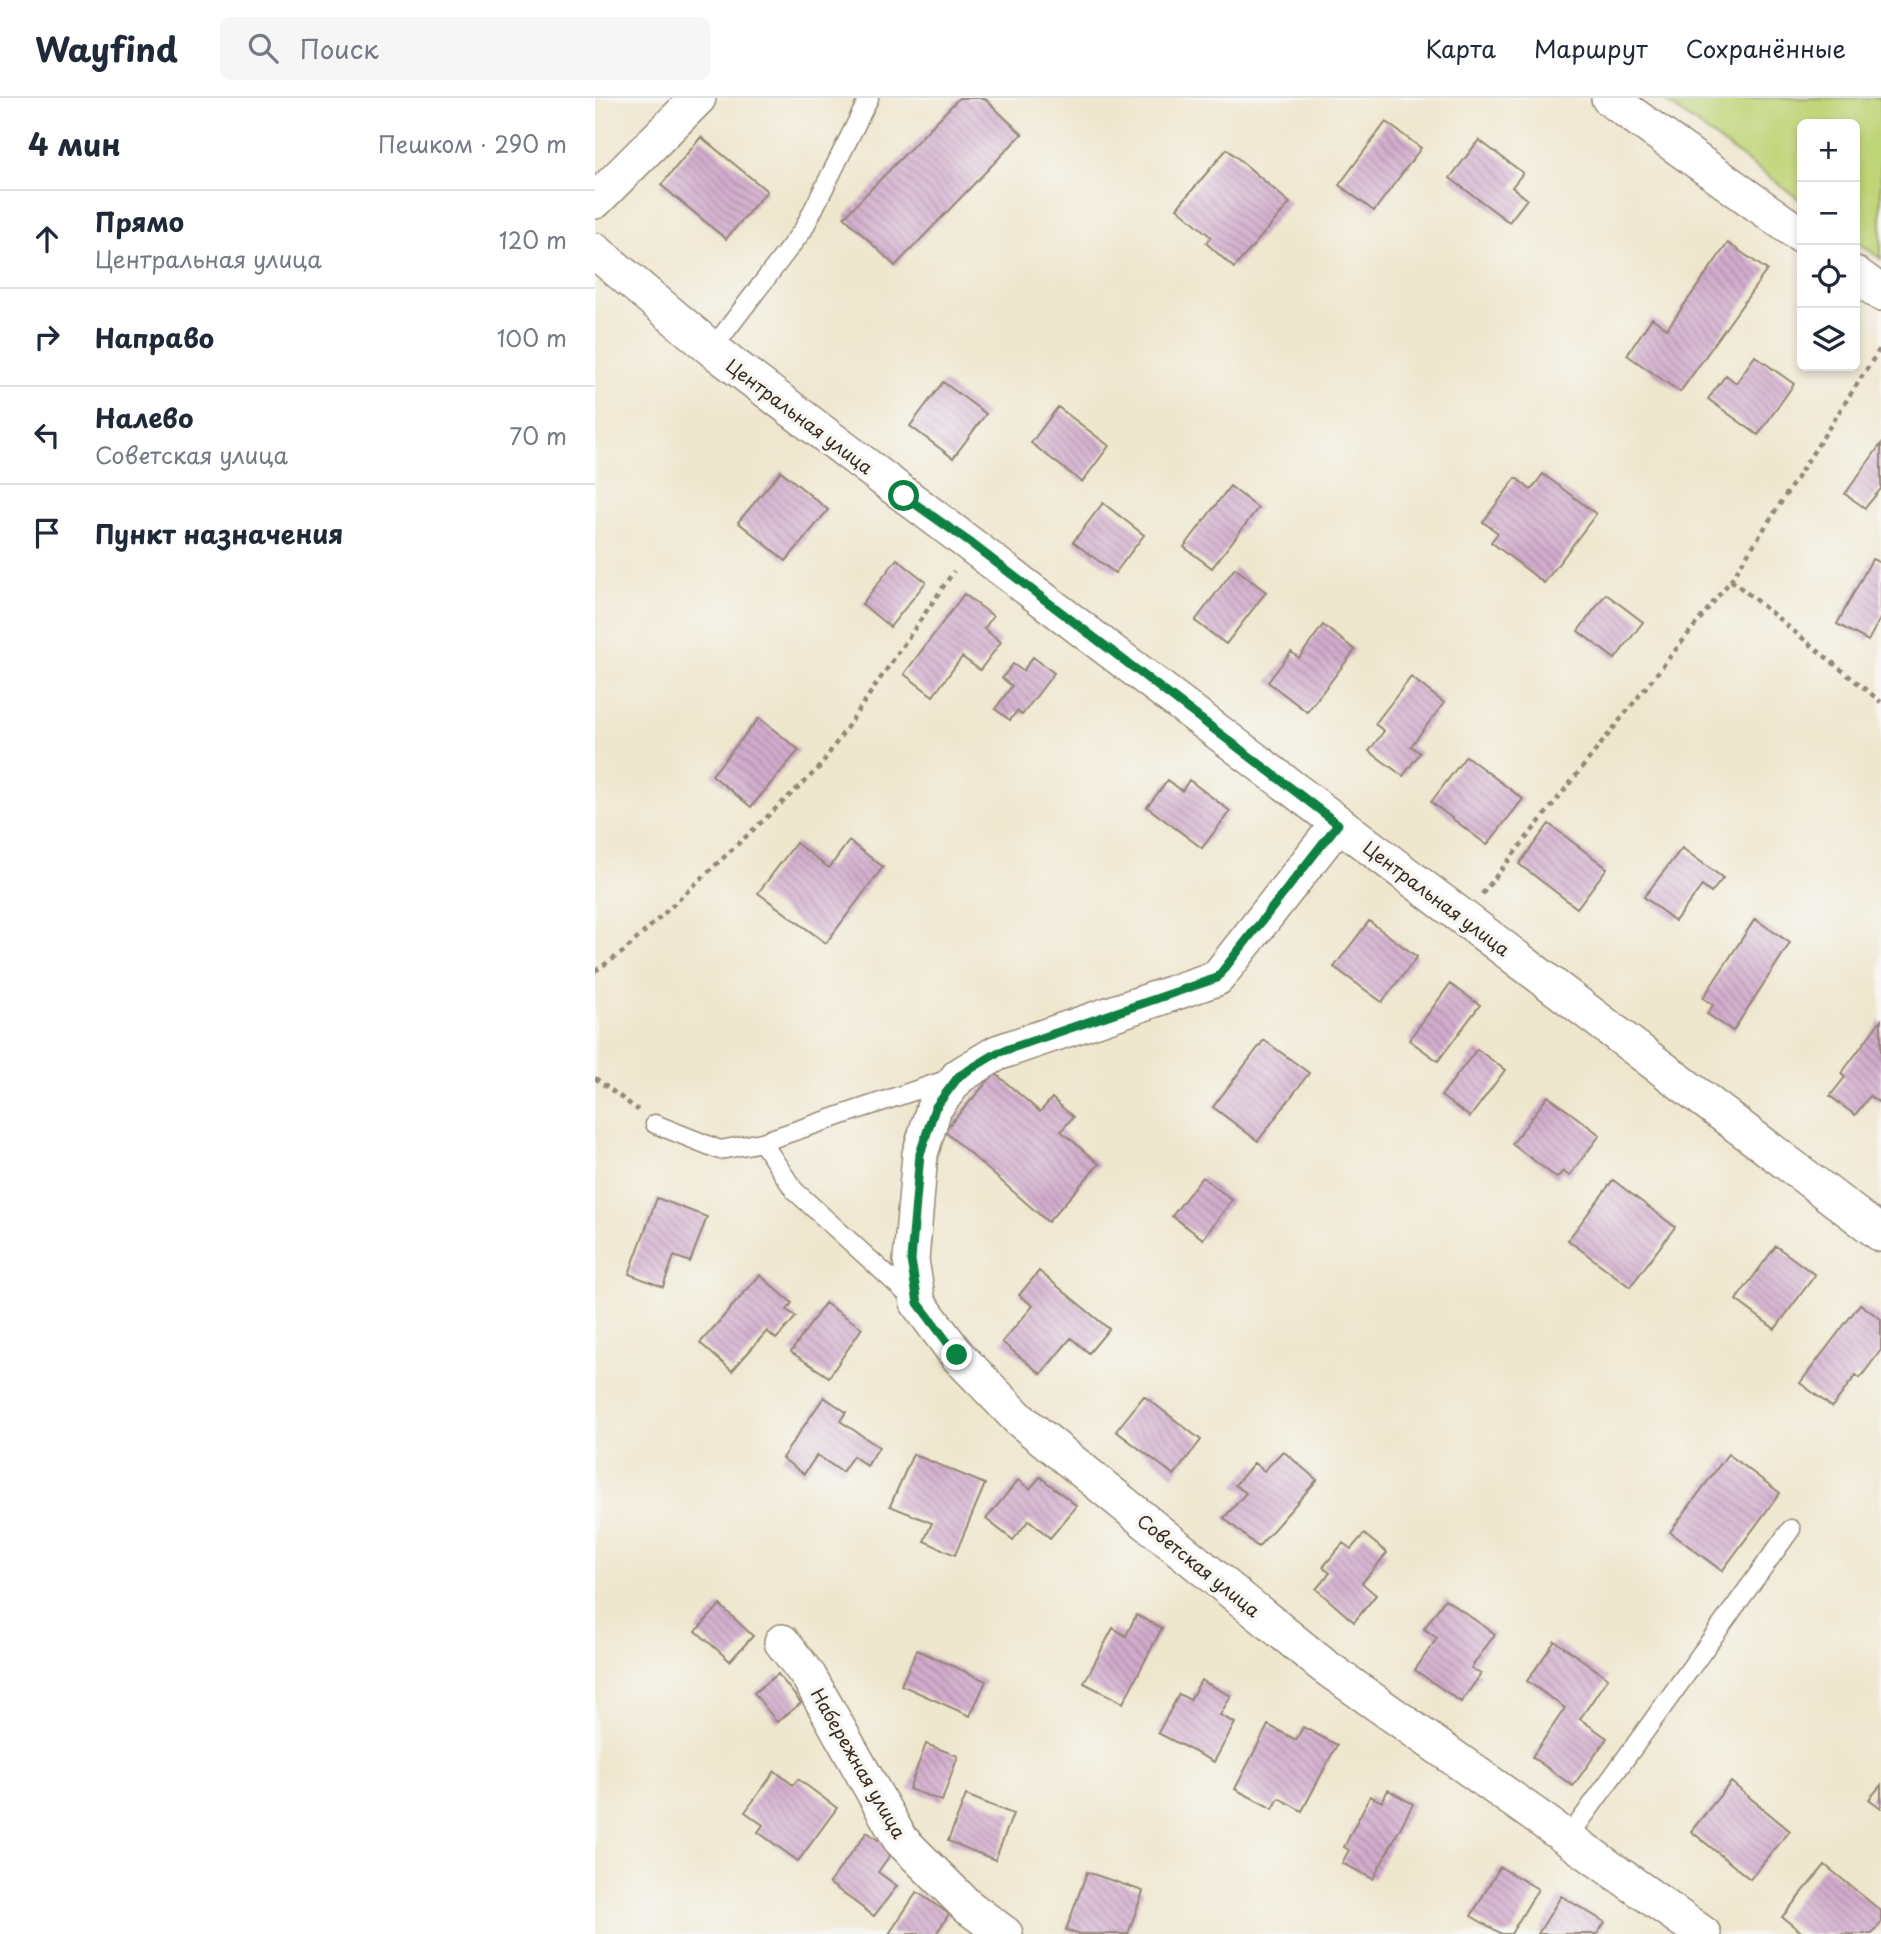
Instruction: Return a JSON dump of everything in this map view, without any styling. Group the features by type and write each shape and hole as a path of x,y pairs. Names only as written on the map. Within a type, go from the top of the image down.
{"street":[{"path":"595,201 698,98"},
{"path":"1609,98 1797,232"},
{"name":"Центральная улица","path":"595,251 712,349 1881,1234"},
{"path":"1860,278 1881,293"},
{"path":"959,1076 997,1053 1217,978 1338,824"},
{"name":"Советская улица","path":"959,1076 935,1108 920,1154 911,1260 918,1303 957,1355 1019,1419 1324,1665 1703,1934"},
{"name":"Набережная улица","path":"782,1642 809,1677 900,1839 967,1906 1005,1934"}],"lane":[{"path":"712,349 803,230 869,98"},
{"path":"655,1124 720,1150 762,1142 959,1076"},
{"path":"762,1142 794,1190 918,1303"},
{"path":"1568,1838 1791,1529"}],"path":[{"path":"1465,919 1731,580 1881,347"},
{"path":"595,971 623,953 819,768 972,544"},
{"path":"1731,580 1881,702"},
{"path":"595,1078 655,1124"}],"green space":[{"path":"1661,98 1881,98 1881,259 1860,244 1860,119 1797,119 1797,197"}],"building":[{"path":"959,98 984,98 1022,134 895,266 844,217"},
{"path":"1386,122 1421,148 1374,211 1339,185"},
{"path":"701,137 767,191 726,239 661,185"},
{"path":"1479,140 1523,173 1512,187 1527,199 1509,222 1450,178"},
{"path":"1227,149 1290,203 1234,268 1206,243 1211,237 1177,208"},
{"path":"1728,243 1767,270 1680,392 1627,355 1652,318 1667,329"},
{"path":"1755,356 1794,384 1758,435 1708,399 1726,375 1736,383"},
{"path":"943,382 986,414 953,458 910,426"},
{"path":"1058,407 1109,446 1082,482 1031,443"},
{"path":"1881,444 1881,489 1865,508 1845,494"},
{"path":"781,471 828,510 786,561 738,522"},
{"path":"1543,474 1596,514 1544,583 1491,542 1498,533 1483,522 1516,478 1531,490"},
{"path":"1230,486 1258,508 1212,568 1184,547"},
{"path":"1103,503 1144,535 1115,573 1073,542"},
{"path":"897,559 926,582 890,627 862,604"},
{"path":"1872,559 1881,563 1881,617 1868,641 1837,624"},
{"path":"1235,568 1266,592 1226,644 1195,621"},
{"path":"964,594 993,616 984,629 1001,642 980,670 962,657 933,696 904,674"},
{"path":"1606,594 1643,622 1615,659 1578,631"},
{"path":"1323,625 1355,650 1307,712 1268,682 1291,652 1299,658"},
{"path":"1033,657 1054,673 1022,715 1017,711 1010,720 995,709 1012,686 1002,678 1013,664 1023,671"},
{"path":"1411,677 1444,703 1411,746 1420,753 1403,776 1369,751 1384,731 1375,724"},
{"path":"759,718 799,750 751,807 712,775"},
{"path":"1466,756 1523,799 1487,845 1431,802"},
{"path":"1168,780 1182,791 1189,780 1230,811 1202,848 1147,807"},
{"path":"1549,824 1607,868 1577,908 1519,864"},
{"path":"849,841 883,867 826,943 758,893 796,843 829,868"},
{"path":"1682,848 1723,878 1711,893 1702,886 1675,921 1644,897"},
{"path":"1755,919 1790,943 1733,1031 1707,1014 1713,1005 1703,998"},
{"path":"1369,921 1417,957 1382,1002 1334,967"},
{"path":"1450,984 1480,1005 1438,1061 1409,1040"},
{"path":"1881,1020 1881,1097 1878,1102 1870,1096 1855,1115 1830,1096 1845,1077 1841,1074"},
{"path":"1264,1040 1309,1073 1258,1141 1213,1107"},
{"path":"1477,1049 1505,1070 1470,1117 1441,1096"},
{"path":"995,1073 1040,1112 1052,1098 1073,1117 1061,1131 1099,1164 1048,1222 944,1131"},
{"path":"1548,1096 1600,1135 1569,1176 1563,1171 1557,1178 1512,1144"},
{"path":"1202,1177 1232,1200 1203,1239 1172,1216"},
{"path":"1613,1180 1675,1227 1630,1287 1568,1240"},
{"path":"657,1198 707,1217 690,1262 674,1256 663,1287 629,1274"},
{"path":"1776,1246 1815,1275 1775,1329 1736,1300"},
{"path":"1039,1271 1109,1329 1089,1353 1071,1338 1041,1374 1002,1342 1033,1306 1019,1295"},
{"path":"760,1275 792,1303 787,1310 796,1317 776,1339 767,1331 732,1371 700,1343"},
{"path":"825,1303 862,1328 829,1377 791,1352"},
{"path":"1860,1304 1881,1319 1881,1350 1860,1378 1856,1375 1832,1407 1800,1383"},
{"path":"1144,1396 1201,1440 1174,1475 1116,1431"},
{"path":"824,1397 846,1412 840,1421 879,1447 867,1466 853,1456 842,1472 817,1455 804,1474 782,1458"},
{"path":"1283,1451 1317,1480 1258,1547 1224,1518 1246,1493 1235,1485 1254,1463 1264,1471"},
{"path":"913,1454 985,1484 955,1555 924,1541 932,1523 890,1506"},
{"path":"1728,1454 1780,1493 1722,1571 1670,1532"},
{"path":"1040,1477 1077,1506 1050,1538 1029,1520 1013,1540 986,1519 1018,1480 1030,1489"},
{"path":"1364,1534 1387,1553 1362,1583 1376,1595 1354,1622 1316,1589 1330,1573 1323,1567 1343,1543 1351,1549"},
{"path":"1445,1599 1495,1634 1471,1668 1481,1674 1461,1702 1415,1670 1437,1638 1424,1629"},
{"path":"720,1605 753,1636 730,1661 696,1631"},
{"path":"1136,1615 1162,1628 1123,1703 1084,1683 1113,1628 1126,1636"},
{"path":"1555,1641 1608,1678 1580,1719 1607,1738 1573,1786 1532,1757 1565,1708 1527,1681"},
{"path":"917,1650 986,1681 970,1716 901,1685"},
{"path":"778,1674 801,1703 777,1722 754,1693"},
{"path":"1201,1680 1231,1696 1220,1715 1235,1723 1214,1762 1158,1733 1179,1694 1190,1700"},
{"path":"1268,1725 1296,1740 1303,1727 1337,1745 1302,1811 1279,1798 1273,1809 1235,1789"},
{"path":"926,1744 958,1756 942,1801 909,1789"},
{"path":"775,1771 793,1785 798,1779 837,1808 798,1861 758,1832 763,1825 745,1812"},
{"path":"1731,1782 1790,1831 1750,1879 1691,1831"},
{"path":"1881,1785 1881,1808 1869,1799"},
{"path":"1388,1790 1413,1804 1373,1879 1342,1863 1349,1850 1344,1847 1370,1796 1382,1802"},
{"path":"966,1795 1013,1814 995,1860 948,1841"},
{"path":"867,1832 893,1851 878,1872 897,1886 874,1916 829,1883"},
{"path":"1825,1865 1881,1911 1881,1923 1872,1934 1804,1934 1782,1917"},
{"path":"1500,1867 1538,1889 1511,1934 1502,1934 1471,1916"},
{"path":"1087,1872 1143,1891 1128,1934 1077,1934 1066,1930"},
{"path":"917,1892 949,1914 936,1934 889,1934"},
{"path":"1561,1896 1605,1922 1597,1934 1538,1934"}],"route":[{"path":"904,496 972,544 1338,824 1217,978 997,1053 959,1076 935,1108 920,1154 911,1260 918,1303 957,1355"}]}
